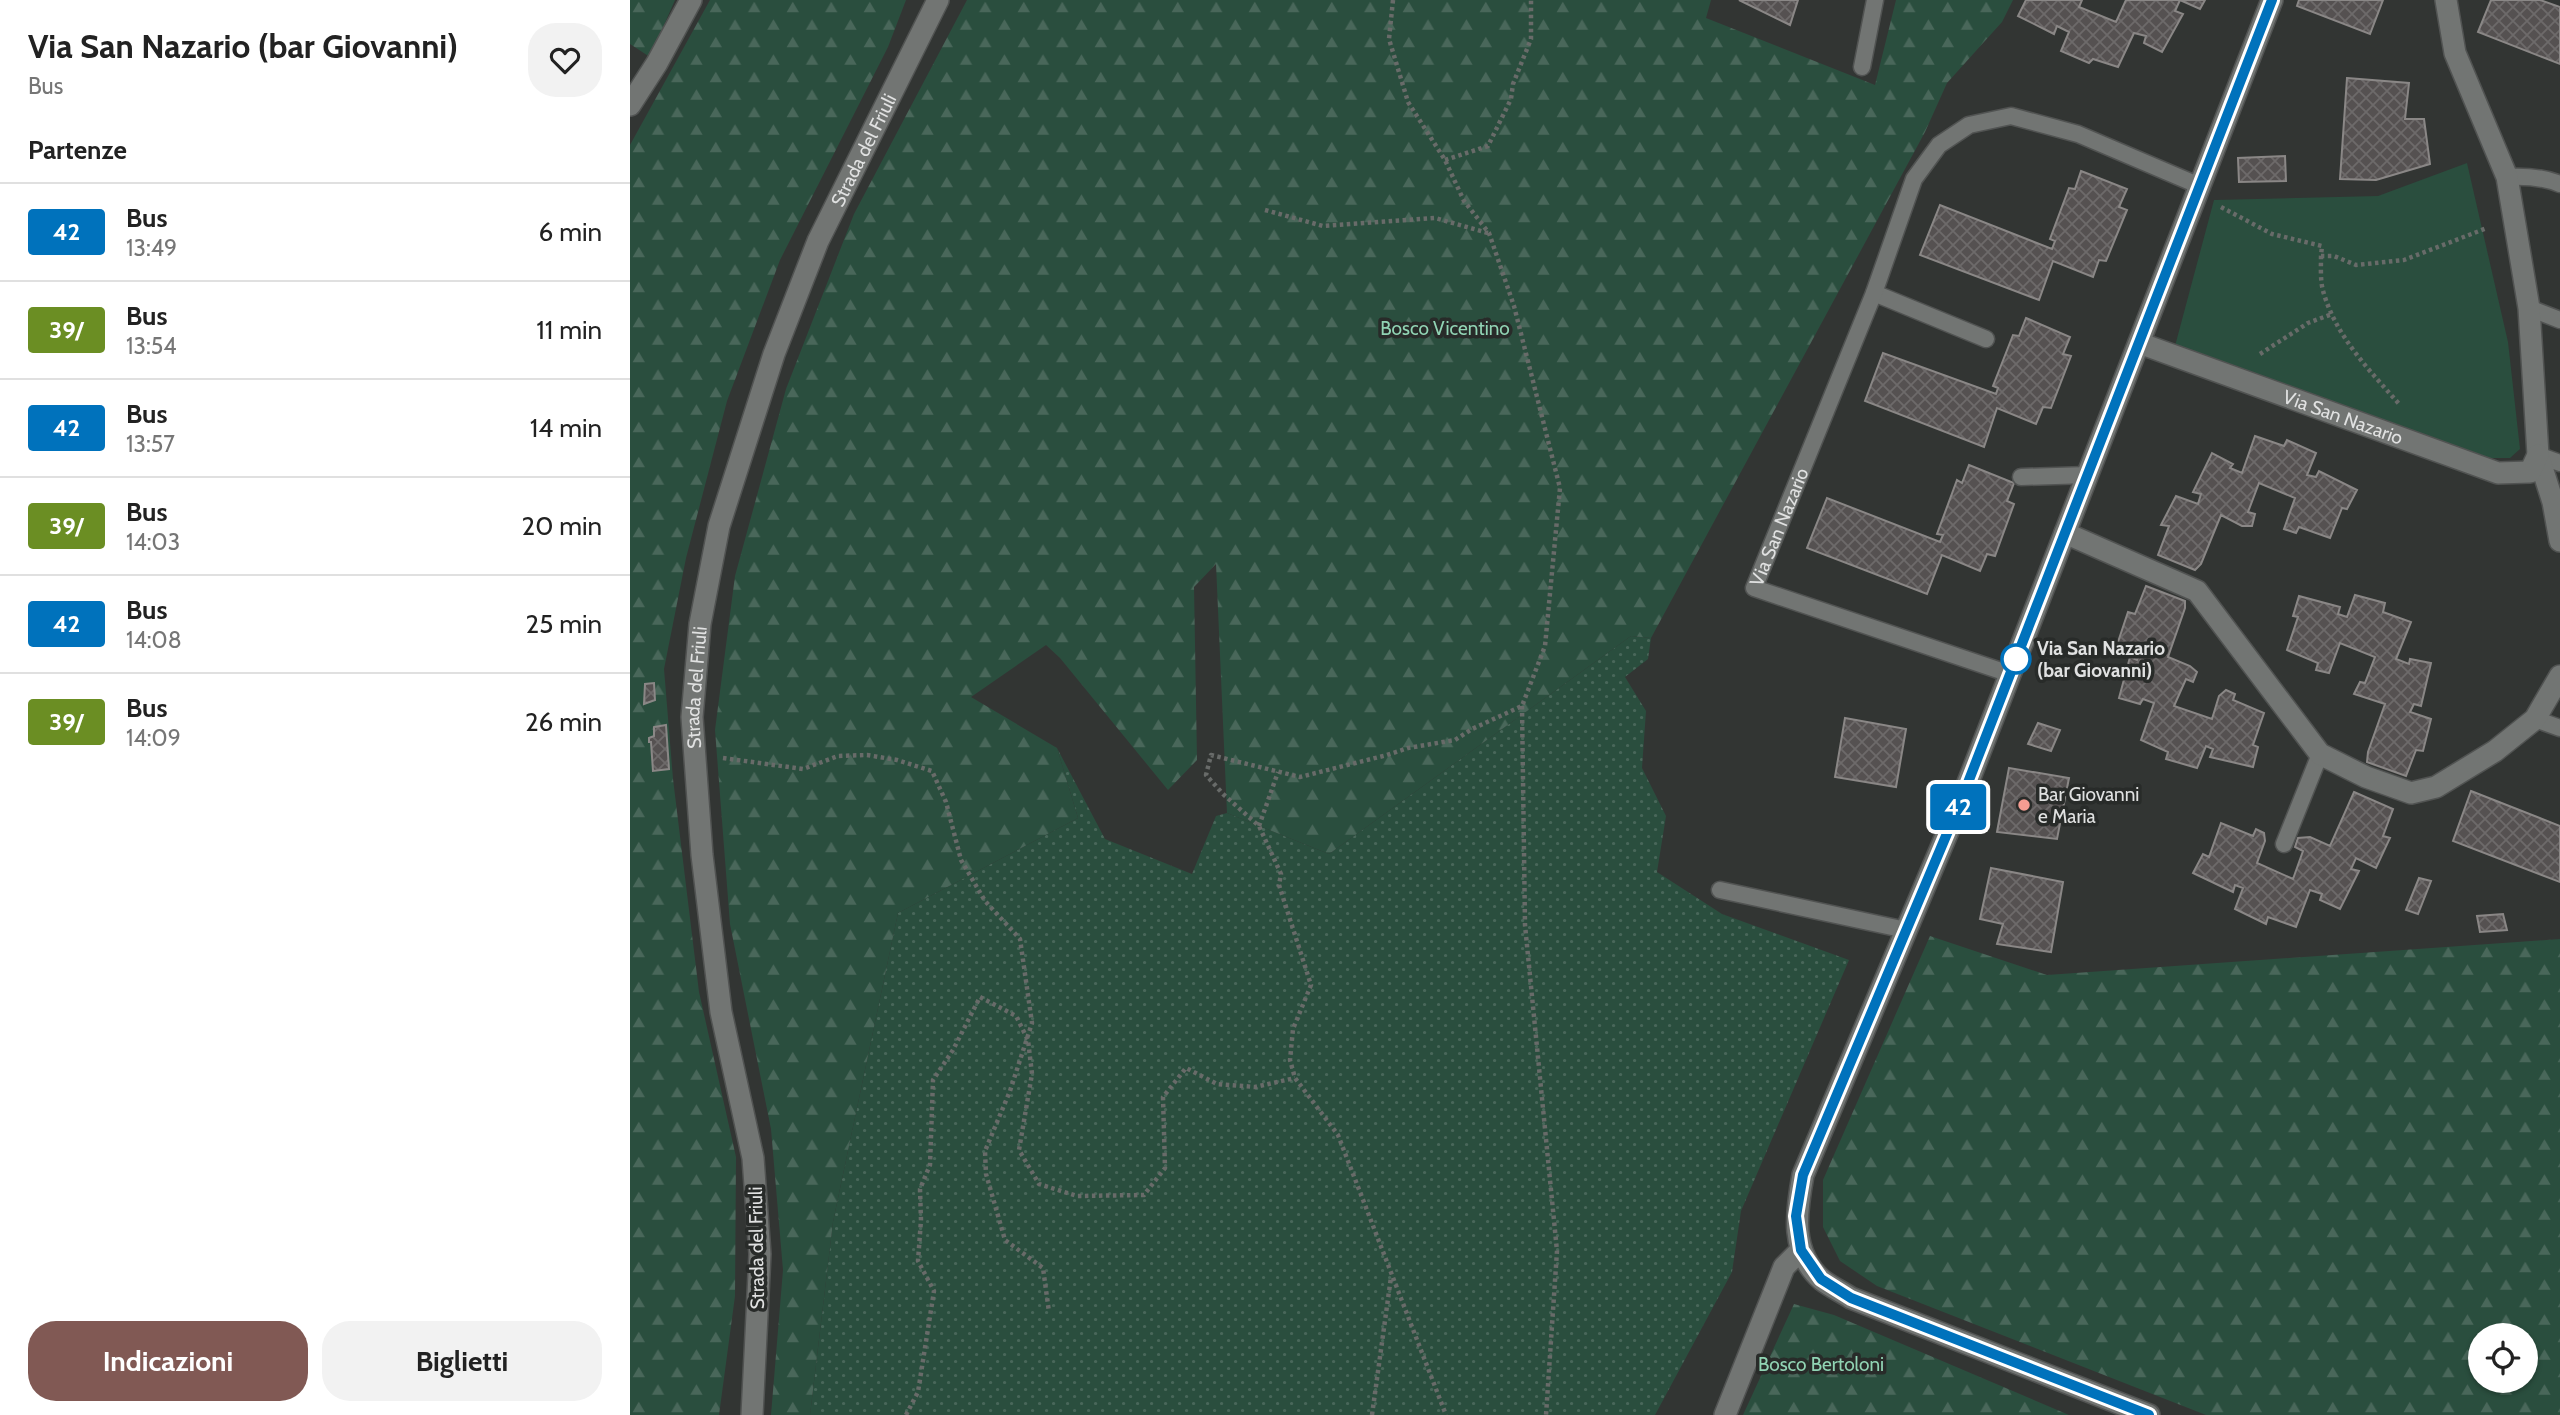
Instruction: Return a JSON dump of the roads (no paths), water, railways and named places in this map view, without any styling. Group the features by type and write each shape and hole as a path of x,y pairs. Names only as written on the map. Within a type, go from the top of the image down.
{"street":[{"path":"630,105 657,63 691,0"},
{"name":"Strada del Friuli","path":"752,1415 760,1254 753,1158 721,1012 702,855 692,717 701,624 717,538 774,354 818,241 938,0"},
{"path":"2149,1415 1851,1298 1821,1279 1801,1250 1796,1216 1803,1175 1962,798 2272,0"},
{"path":"2445,0 2455,53 2507,177 2529,308 2538,455 2553,502 2560,541"},
{"name":"Via San Nazario","path":"2139,342 2498,473 2530,472 2538,455"},
{"path":"2065,533 2197,591 2320,754 2366,778 2411,793 2436,788 2495,751 2535,719 2560,676"},
{"path":"1725,1415 1784,1266 1801,1250"}],"lane":[{"path":"1861,67 1875,0"},
{"name":"Via San Nazario","path":"2010,674 1754,588 1874,293 1914,179 1939,145 1969,125 2011,116 2078,134 2200,186"},
{"path":"2507,177 2526,176 2548,179 2560,184"},
{"path":"1874,293 1986,339"},
{"path":"2529,308 2560,320"},
{"path":"2538,455 2560,463"},
{"path":"2021,477 2088,475"},
{"path":"2535,719 2560,728"},
{"path":"2284,844 2320,754"},
{"path":"1720,890 1906,930"}],"place":[{"name":"Via San Nazario (bar Giovanni)","path":"2016,659"},
{"name":"Bar Giovanni e Maria","path":"2024,805"}],"park label":[{"name":"Bosco Vicentino","path":"1445,328"},
{"name":"Bosco Bertoloni","path":"1821,1364"}]}
